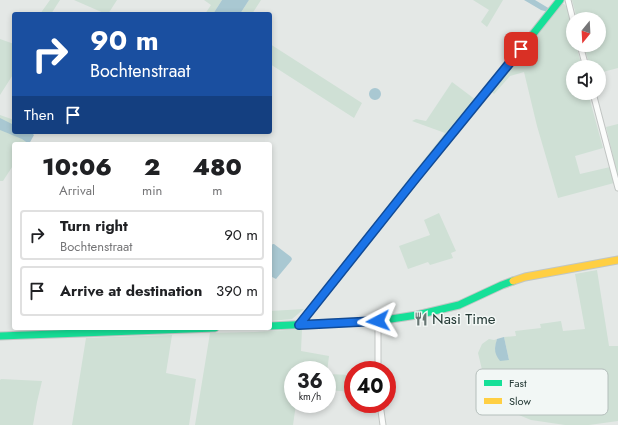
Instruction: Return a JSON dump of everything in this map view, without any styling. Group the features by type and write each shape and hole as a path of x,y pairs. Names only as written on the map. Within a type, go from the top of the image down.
{"street":[{"path":"299,325 560,0"},
{"path":"568,0 571,12"},
{"path":"595,100 618,188"},
{"path":"272,326 378,321 417,314 469,302 510,282 525,277 618,260"},
{"path":"378,321 378,361"},
{"path":"0,336 161,330"},
{"path":"381,413 383,425"}],"green space":[{"path":"50,0 60,0 52,12 41,12"},
{"path":"74,0 117,0 109,12 101,12"},
{"path":"204,0 222,0 214,12 206,12 211,5"},
{"path":"249,0 261,0 253,12 241,12"},
{"path":"473,0 503,0 487,27 481,22 489,10"},
{"path":"572,0 618,0 618,68 606,71 606,60 588,60 586,52 606,52 606,12 575,12"},
{"path":"560,4 564,4 568,12 566,12 566,52 578,52 580,60 566,60 566,100 590,100 603,148 575,156 580,174 610,167 614,183 558,198 537,126 524,72 510,76 494,94 491,91"},
{"path":"0,39 12,43 12,76 0,95"},
{"path":"272,45 362,103 354,118 272,65"},
{"path":"452,82 476,100 387,211 384,210 445,133 412,121 416,119 426,121"},
{"path":"0,115 12,119 12,134 33,134 27,142 12,142 12,167 3,181 0,181"},
{"path":"618,124 618,177 606,127"},
{"path":"439,213 456,251 451,253 453,258 430,265 428,262 408,269 399,246 430,235 424,220"},
{"path":"597,270 609,346 618,346 618,421 589,425 565,425 531,420 519,415 608,415 608,369 482,369 478,353 482,344 489,339 497,339 495,350 509,360 504,337 516,336 515,331 541,328 540,324 561,321 563,331 585,329 575,274"},
{"path":"304,309 292,319 272,321 272,311"},
{"path":"302,329 301,351 329,356 328,361 284,361 284,413 295,413 293,425 195,425 210,333"},
{"path":"172,335 166,373 196,379 189,425 72,425 86,338"},
{"path":"336,374 344,375 344,391 336,391"},
{"path":"1,379 42,381 33,425 0,425"}],"water":[{"path":"222,0 249,0 241,12 214,12"},
{"path":"524,0 535,0 550,9 548,12 541,10"},
{"path":"373,88 377,88 381,94 377,100 373,100 369,96 369,92"},
{"path":"0,118 12,124 12,134 34,135 30,142 26,142 0,130"},
{"path":"274,244 292,259 276,279 272,277 272,245"},
{"path":"504,337 509,360 500,361 495,351 495,346 497,339"}],"traffic: fast":[{"path":"392,208 560,0"},
{"path":"272,326 378,321 417,315 459,305 513,281"},
{"path":"0,336 161,330"}],"traffic: slow":[{"path":"299,325 392,208"},
{"path":"513,281 525,277 618,260"}],"place":[{"name":"Nasi Time","path":"421,319"}],"route":[{"path":"378,321 299,325 521,49"}]}
